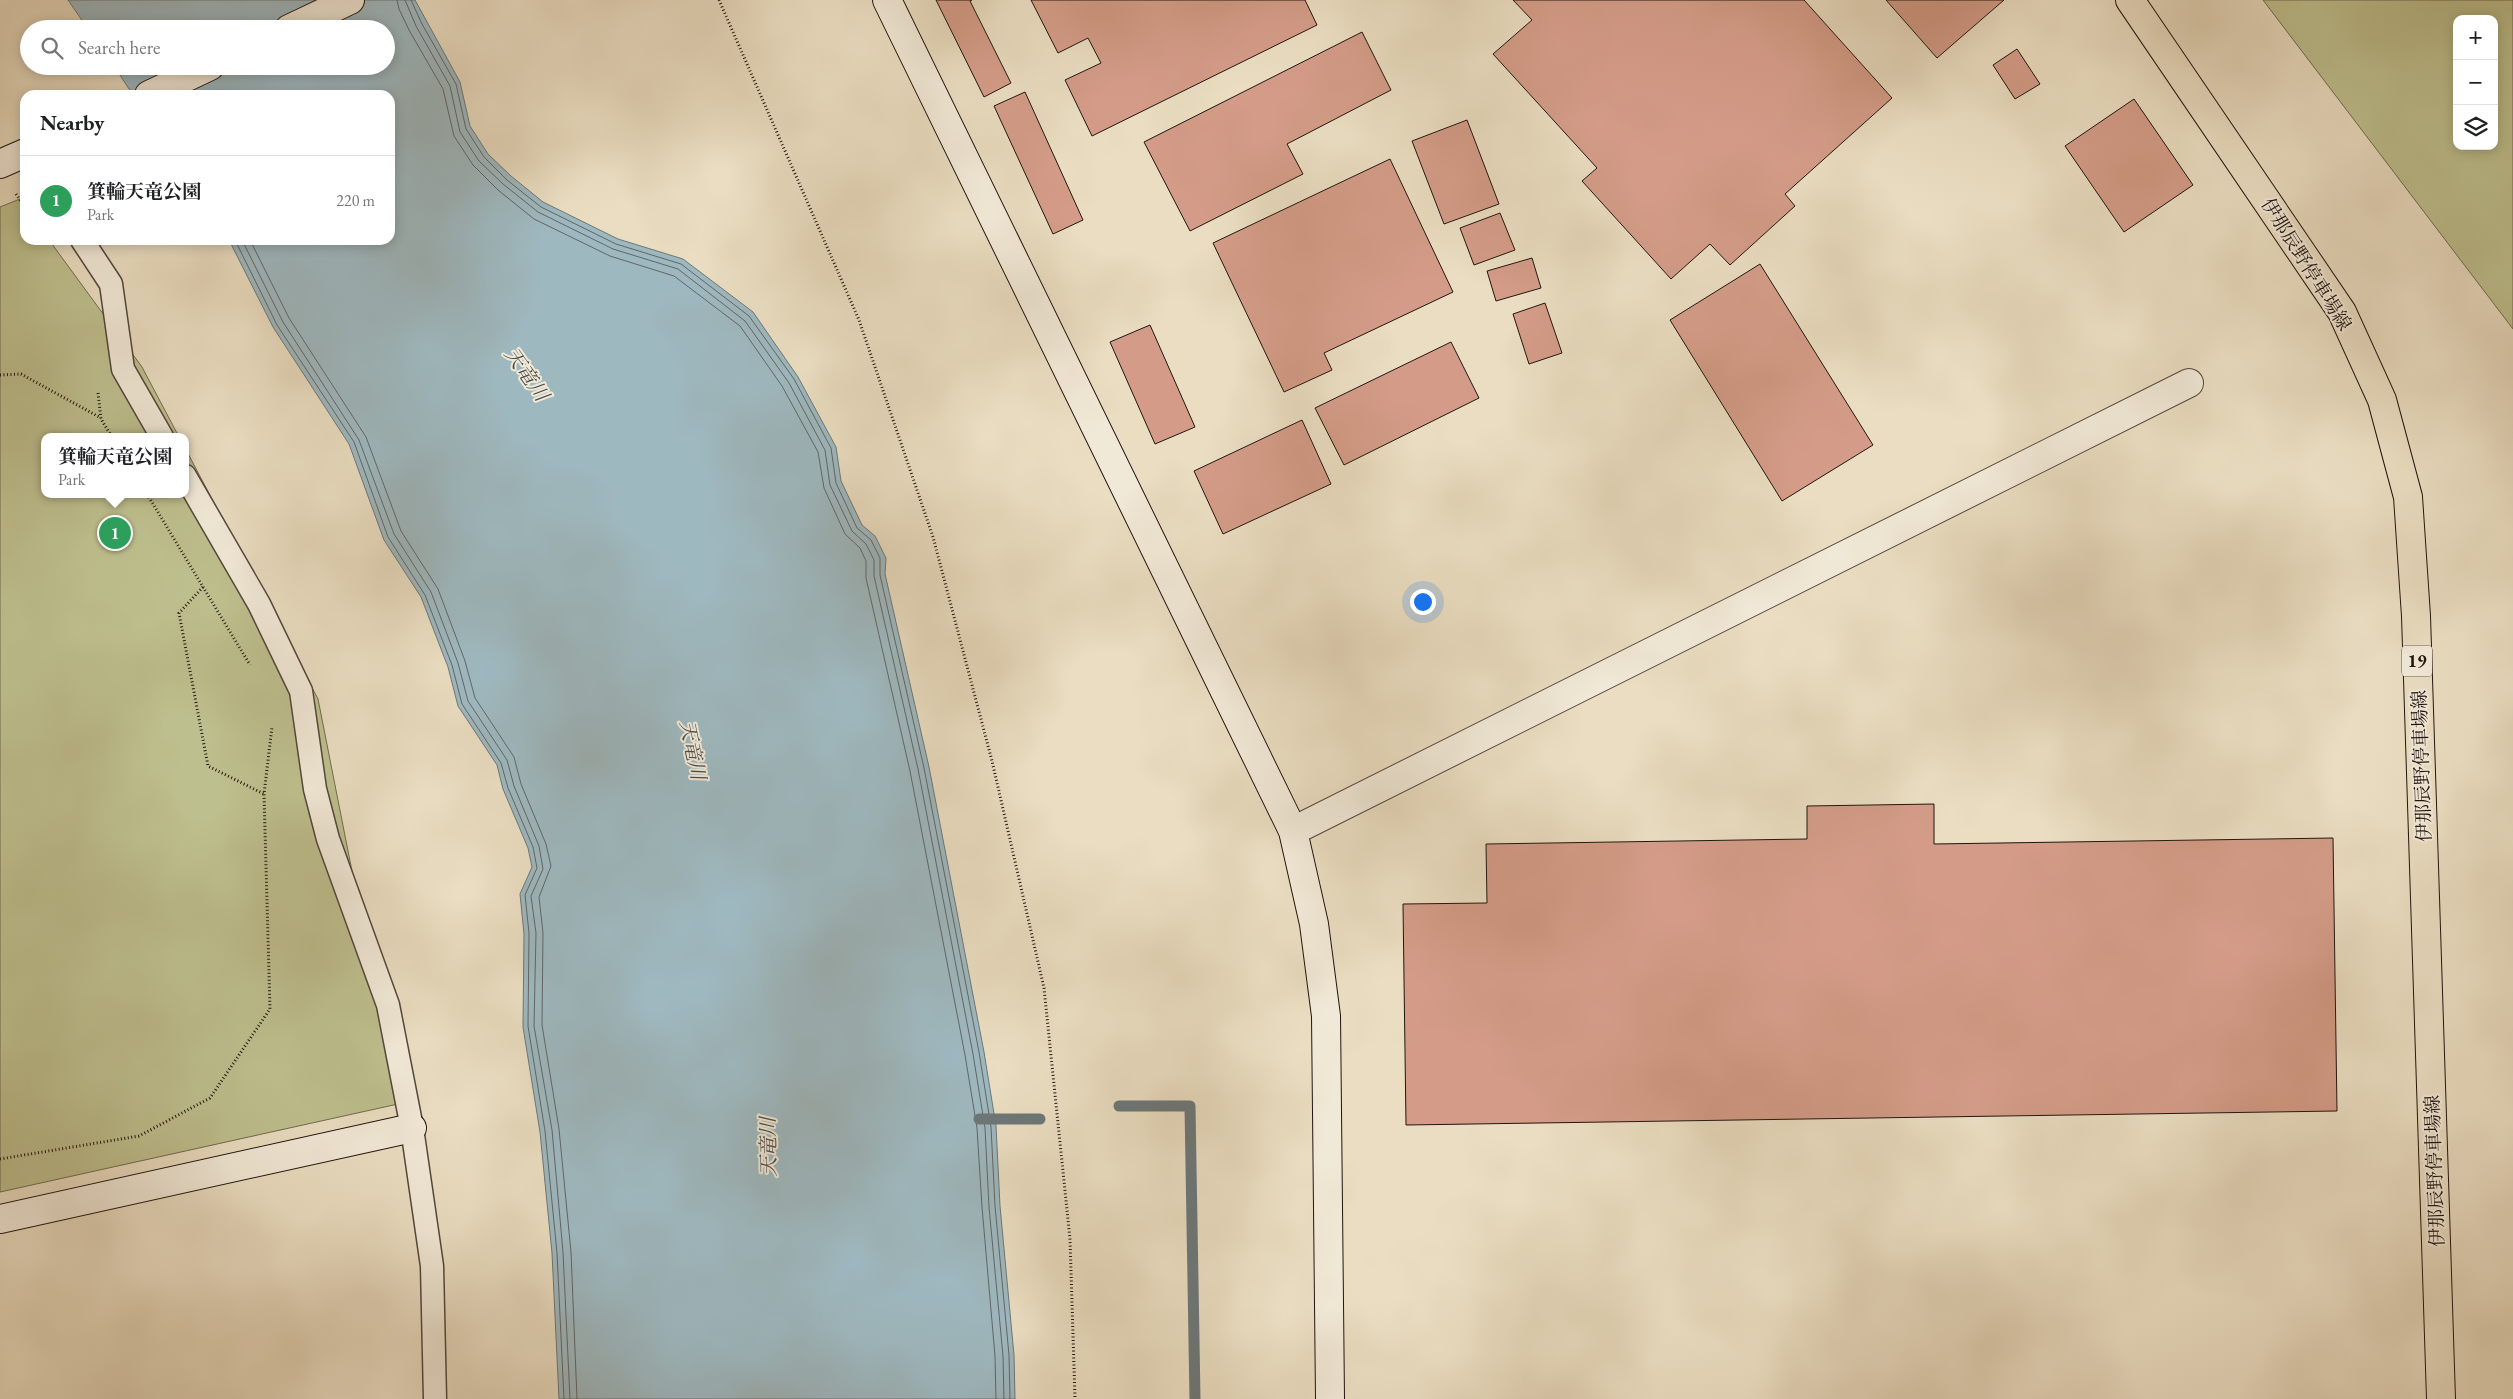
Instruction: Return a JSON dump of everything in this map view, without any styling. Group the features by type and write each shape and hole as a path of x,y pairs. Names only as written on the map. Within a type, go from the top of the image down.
{"main road":[{"name":"伊那辰野停車場線","path":"2130,0 2342,312 2382,400 2408,497 2416,616 2441,1399"}],"street":[{"path":"308,20 350,0"},
{"path":"887,0 1293,831 1314,924 1326,1016 1330,1399"},
{"path":"160,90 191,75"},
{"path":"0,164 20,155"},
{"path":"1293,831 2189,383"},
{"path":"0,1219 412,1128"}],"lane":[{"path":"85,245 111,284 123,369 160,433"},
{"path":"189,483 259,604 301,691 315,789 328,839 388,1005 412,1128 432,1266 435,1399"}],"path":[{"path":"718,0 859,320 934,537 989,752 1044,988 1070,1239 1075,1399"},
{"path":"13,190 20,200"},
{"path":"0,375 21,374 101,418 110,433"},
{"path":"149,498 254,671"},
{"path":"203,586 178,613 208,766 264,794"},
{"path":"0,1159 139,1136 210,1098 270,1009 264,794 272,722"}],"green space":[{"path":"2263,0 2513,0 2513,329"},
{"path":"20,199 20,245 53,245 142,367 177,433 41,433 41,498 189,498 189,456 318,699 398,1104 0,1192 0,207"}],"water":[{"name":"天竜川","path":"68,0 415,0 460,82 470,126 488,154 543,202 618,239 683,259 753,312 798,377 836,447 841,481 862,525 875,536 886,558 885,574 929,767 984,1052 996,1126 1000,1206 1014,1355 1015,1399 559,1399 552,1253 540,1132 523,1027 524,934 520,894 532,867 528,848 503,789 497,765 458,706 448,667 421,597 384,540 349,444 273,327 232,245 395,245 395,90 130,90 120,75 395,75 395,20 82,20"}],"building":[{"path":"936,0 972,0 970,1 1011,83 984,97"},
{"path":"1031,0 1305,0 1317,25 1092,136 1065,80 1101,63 1088,38 1058,53"},
{"path":"1513,0 1804,0 1892,98 1785,194 1795,206 1730,265 1710,244 1671,279 1582,181 1597,168 1493,54 1532,20"},
{"path":"1886,0 2004,0 1937,58"},
{"path":"1362,32 1391,90 1287,144 1303,174 1190,231 1144,142"},
{"path":"2017,49 2040,84 2015,99 1993,65"},
{"path":"1025,92 1083,220 1053,234 994,106"},
{"path":"2134,99 2193,185 2124,232 2065,146"},
{"path":"1467,120 1499,204 1444,224 1412,141"},
{"path":"1390,159 1453,292 1324,353 1332,370 1284,392 1213,243"},
{"path":"1500,213 1515,250 1474,265 1460,228"},
{"path":"1532,258 1541,288 1496,301 1487,271"},
{"path":"1760,264 1873,445 1782,501 1670,320"},
{"path":"1545,303 1562,353 1529,364 1513,314"},
{"path":"1150,325 1195,427 1155,444 1110,342"},
{"path":"1451,342 1479,398 1344,465 1315,408"},
{"path":"1302,420 1331,484 1223,534 1194,471"},
{"path":"1934,804 1934,844 2333,838 2337,1111 1406,1125 1403,904 1487,903 1486,844 1807,839 1807,806"}],"waterway":[{"path":"1119,1106 1190,1106 1195,1399"},
{"path":"979,1119 1040,1119"}],"place":[{"name":"箕輪天竜公園","path":"115,533"}]}
